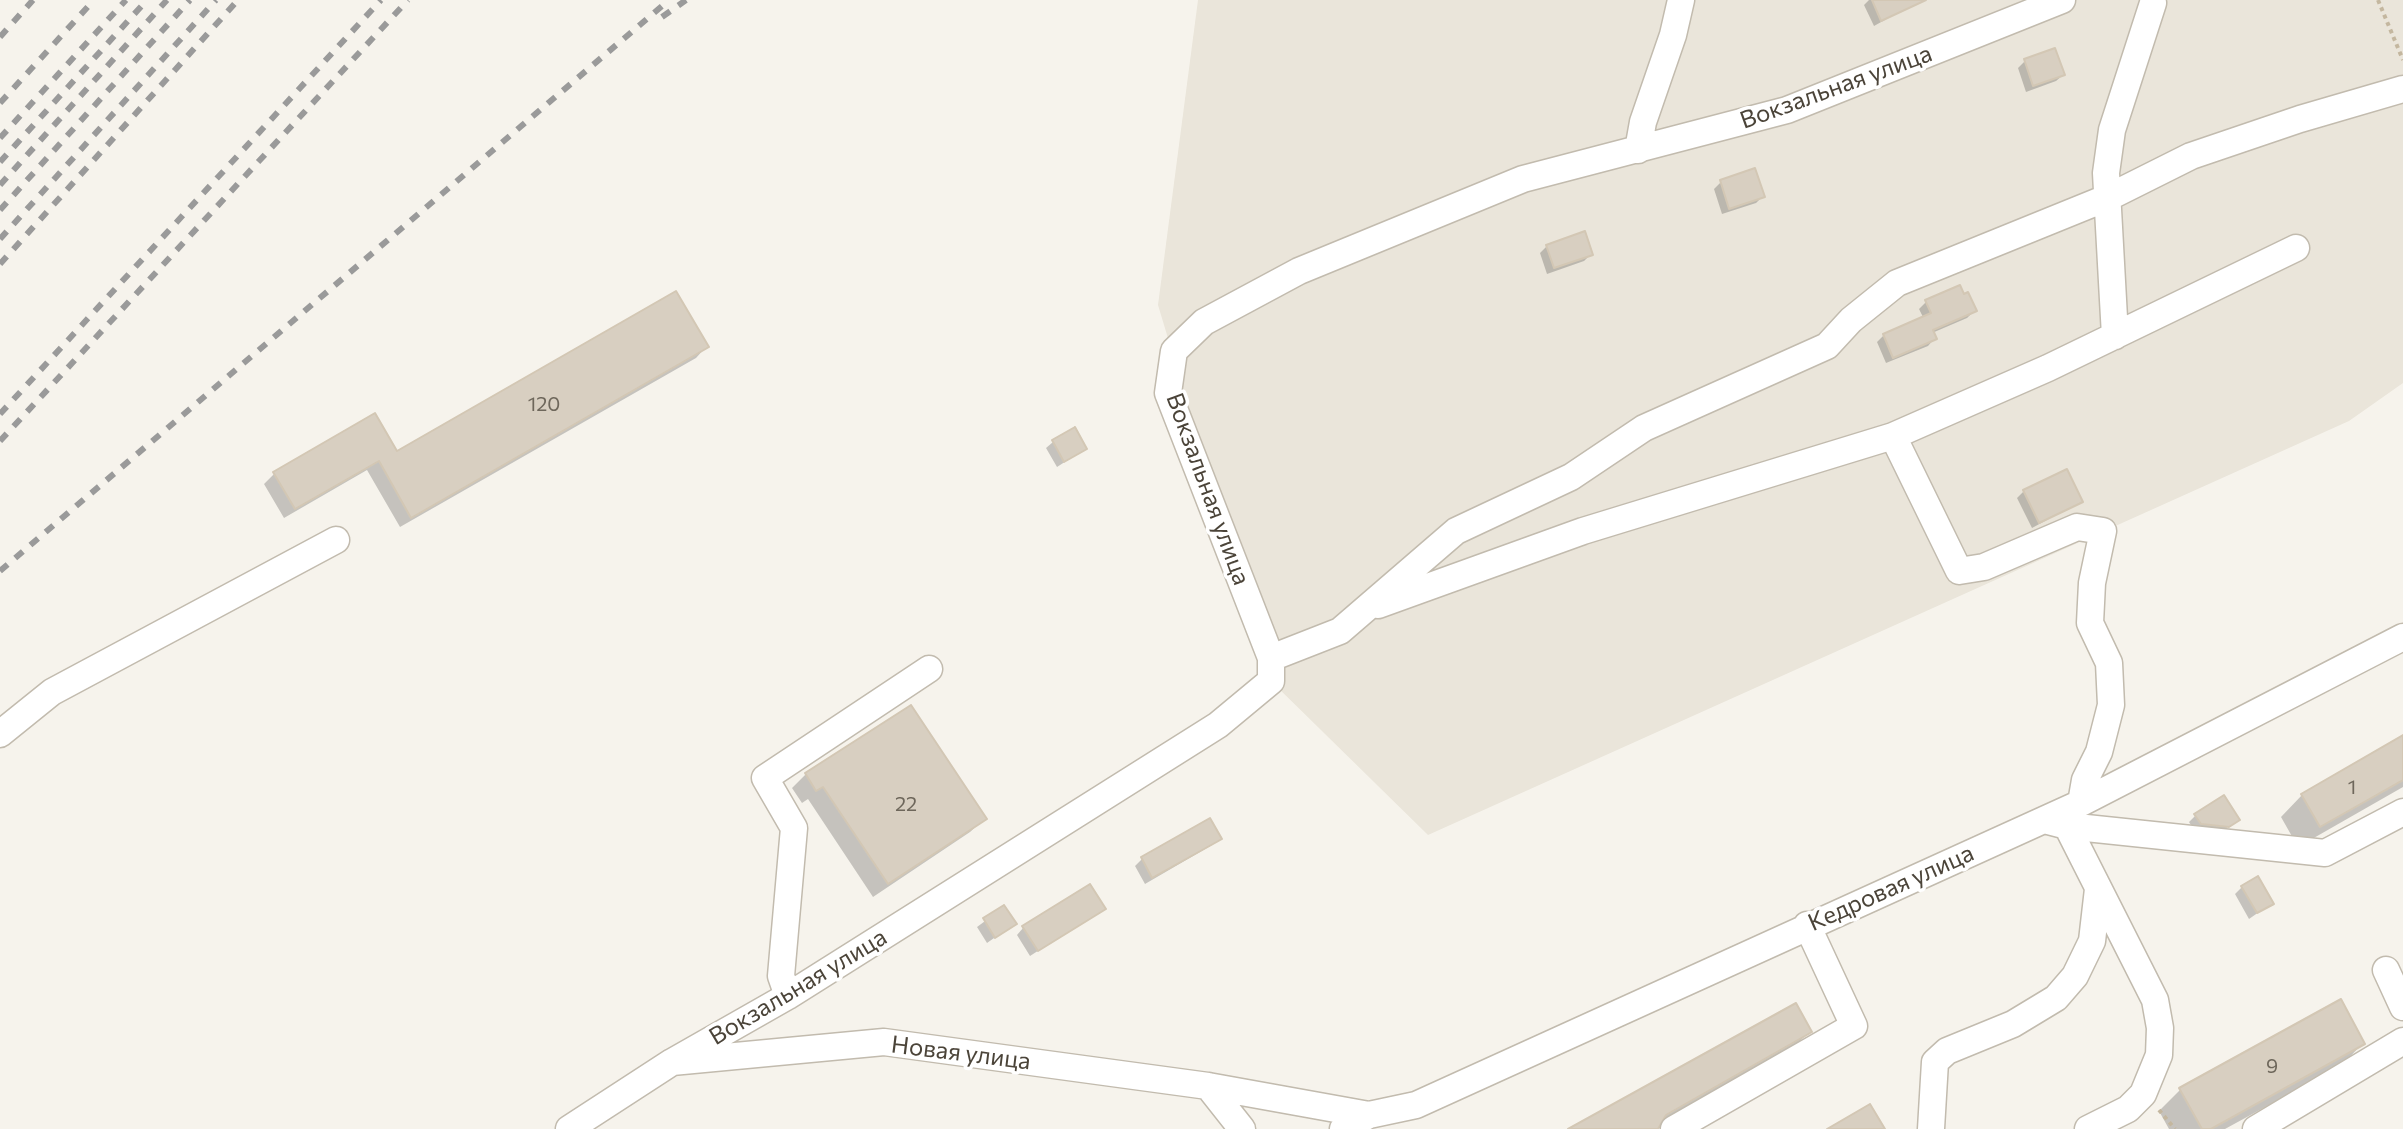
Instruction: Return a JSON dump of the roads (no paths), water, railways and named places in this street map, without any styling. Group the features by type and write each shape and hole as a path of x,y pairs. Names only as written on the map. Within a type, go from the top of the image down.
{"street":[{"path":"1638,150 1643,122 1673,35 1681,0"},
{"name":"Вокзальная улица","path":"672,1062 788,996 1218,725 1271,681 1271,658 1168,393 1174,351 1204,322 1299,271 1523,179 1787,110 2019,8 2062,0"},
{"path":"2115,336 2106,173 2112,130 2151,1"},
{"path":"1271,658 1340,631 1456,531 1571,477 1644,428 1827,346 1851,320 1897,283 2109,197 2191,156 2300,119 2403,89"},
{"path":"1363,611 1583,531 1893,436 2115,336 2296,248"},
{"path":"1893,436 1959,571 1984,567 2077,527 2103,531 2092,583 2090,623 2109,663 2111,705 2099,752 2085,780 2081,803"},
{"path":"0,734 52,692 336,540"},
{"name":"Кедровая улица","path":"1369,1115 1416,1105 1807,925 2055,823 2081,803 2403,637"},
{"path":"788,996 781,976 794,828 765,778 929,669"},
{"path":"2055,823 2325,853 2403,812"},
{"path":"2055,823 2098,889 2155,1000 2159,1055 2143,1094 2128,1109 2088,1129"},
{"path":"1931,1129 1935,1062 1947,1051 2013,1024 2056,998 2075,976 2092,941 2098,889"},
{"path":"1674,1129 1854,1026 1807,925"},
{"path":"2386,970 2403,1007"},
{"path":"2256,1129 2403,1041"},
{"name":"Новая улица","path":"569,1129 672,1062 884,1042 1208,1086 1369,1115"},
{"path":"1208,1086 1242,1129"},
{"path":"1343,1129 1369,1115"}],"railway":[{"path":"0,37 33,0"},
{"path":"0,103 94,0"},
{"path":"0,138 126,0"},
{"path":"0,162 147,0"},
{"path":"0,185 167,0"},
{"path":"0,210 190,0"},
{"path":"0,239 216,0"},
{"path":"0,264 238,0"},
{"path":"0,414 381,0"},
{"path":"0,441 408,0"},
{"path":"0,571 669,0"},
{"path":"662,17 686,0"}]}
